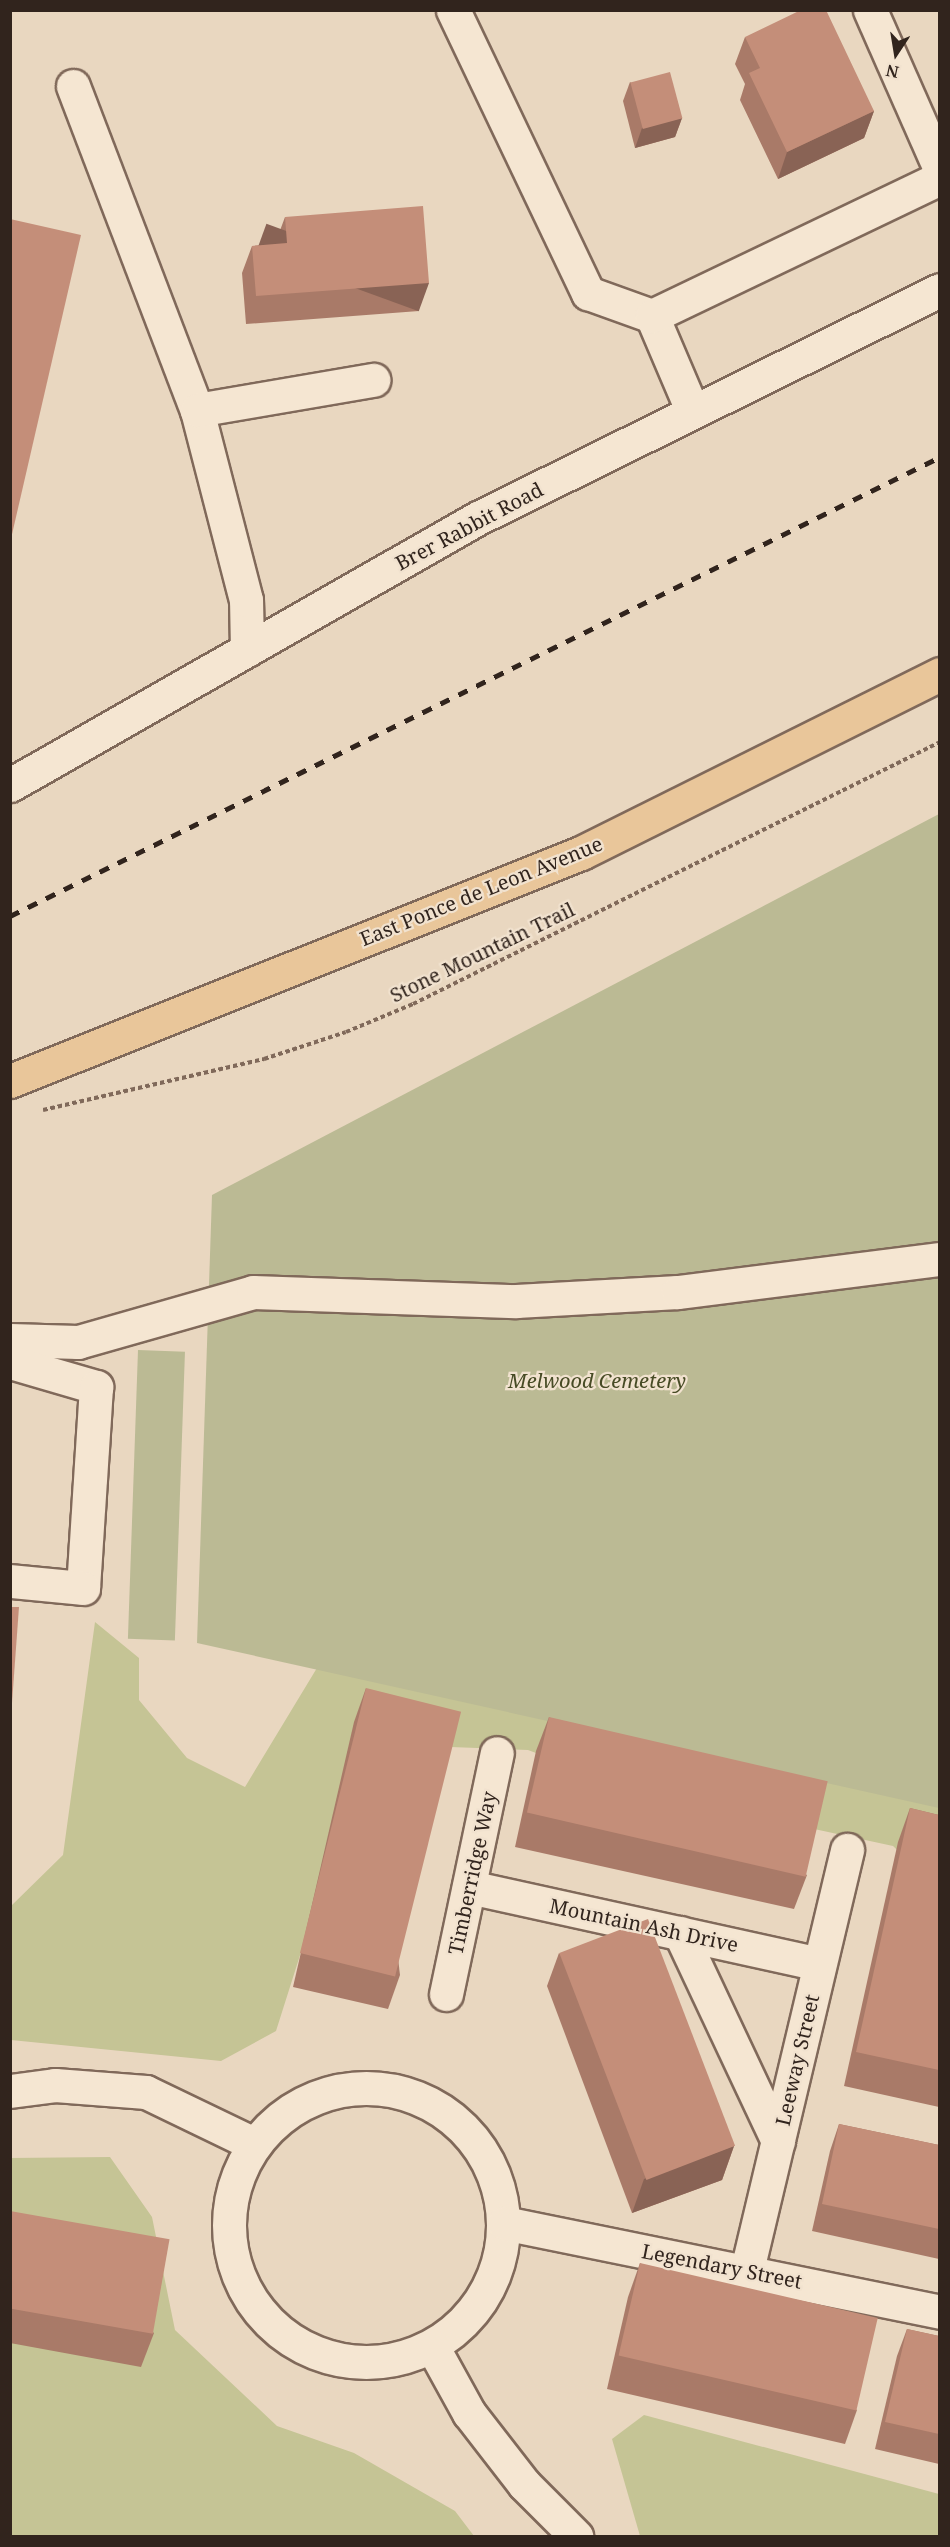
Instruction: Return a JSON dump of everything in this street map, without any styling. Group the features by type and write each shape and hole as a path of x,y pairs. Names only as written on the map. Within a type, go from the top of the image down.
{"main road":[{"name":"East Ponce de Leon Avenue","path":"10,1081 581,853 939,674"}],"street":[{"path":"453,10 588,293 652,316 939,178"},
{"path":"870,10 939,169"},
{"path":"73,86 197,410 246,600 247,650"},
{"name":"Brer Rabbit Road","path":"10,785 478,518 939,290"},
{"path":"652,316 693,412"},
{"path":"197,410 373,380"},
{"path":"10,1340 78,1342 253,1292 516,1301 678,1292 939,1259"},
{"path":"10,1362 96,1387 83,1588 10,1581"},
{"name":"Timberridge Way","path":"446,1994 497,1753"},
{"name":"Leeway Street","path":"747,2270 847,1850"},
{"name":"Mountain Ash Drive","path":"469,1887 819,1964"},
{"path":"680,1933 778,2141"},
{"path":"10,2091 55,2085 146,2092 254,2144"},
{"path":"365,2087 408,2094 447,2113 477,2143 497,2182 504,2223 500,2261 486,2295 463,2324 432,2346 388,2361 342,2361 298,2345 262,2316 238,2277 228,2232 233,2186 254,2144 284,2114 322,2094 365,2087"},
{"name":"Legendary Street","path":"504,2223 747,2270 939,2312"},
{"path":"432,2346 469,2413 524,2484 576,2536"}],"path":[{"name":"Stone Mountain Trail","path":"33,1113 264,1059 346,1032 413,1004 939,742"}],"shaded area":[{"path":"95,1622 139,1658 139,1700 187,1758 245,1787 323,1658 939,1643 939,1890 893,1846 637,1791 528,1750 398,1745 340,1829 276,2031 221,2061 11,2040 11,1906 63,1855"},
{"path":"110,2157 152,2217 175,2330 277,2426 354,2453 455,2511 474,2536 11,2536 10,2158"},
{"path":"644,2415 939,2494 939,2536 640,2536 612,2439"}],"green space":[{"name":"Melwood Cemetery","path":"939,814 939,1808 197,1643 212,1195"},
{"path":"138,1350 185,1352 175,1640 128,1639"}],"building":[{"path":"801,10 826,10 874,111 787,152 749,73 760,68 745,37"},
{"path":"670,72 682,118 643,129 630,83"},
{"path":"423,206 429,283 256,296 252,246 287,243 285,217"},
{"path":"10,219 81,235 10,543"},
{"path":"10,1607 19,1607 10,1730"},
{"path":"366,1688 461,1712 395,1977 300,1953"},
{"path":"549,1717 828,1781 806,1877 527,1812"},
{"path":"910,1808 939,1815 939,2070 856,2052"},
{"path":"648,1919 735,2146 646,2180 559,1953"},
{"path":"839,2124 939,2145 939,2229 822,2204"},
{"path":"10,2211 170,2239 153,2334 10,2308"},
{"path":"640,2263 878,2318 856,2410 619,2356"},
{"path":"907,2329 939,2336 939,2434 885,2422"}],"railway":[{"path":"10,916 940,457"}]}
